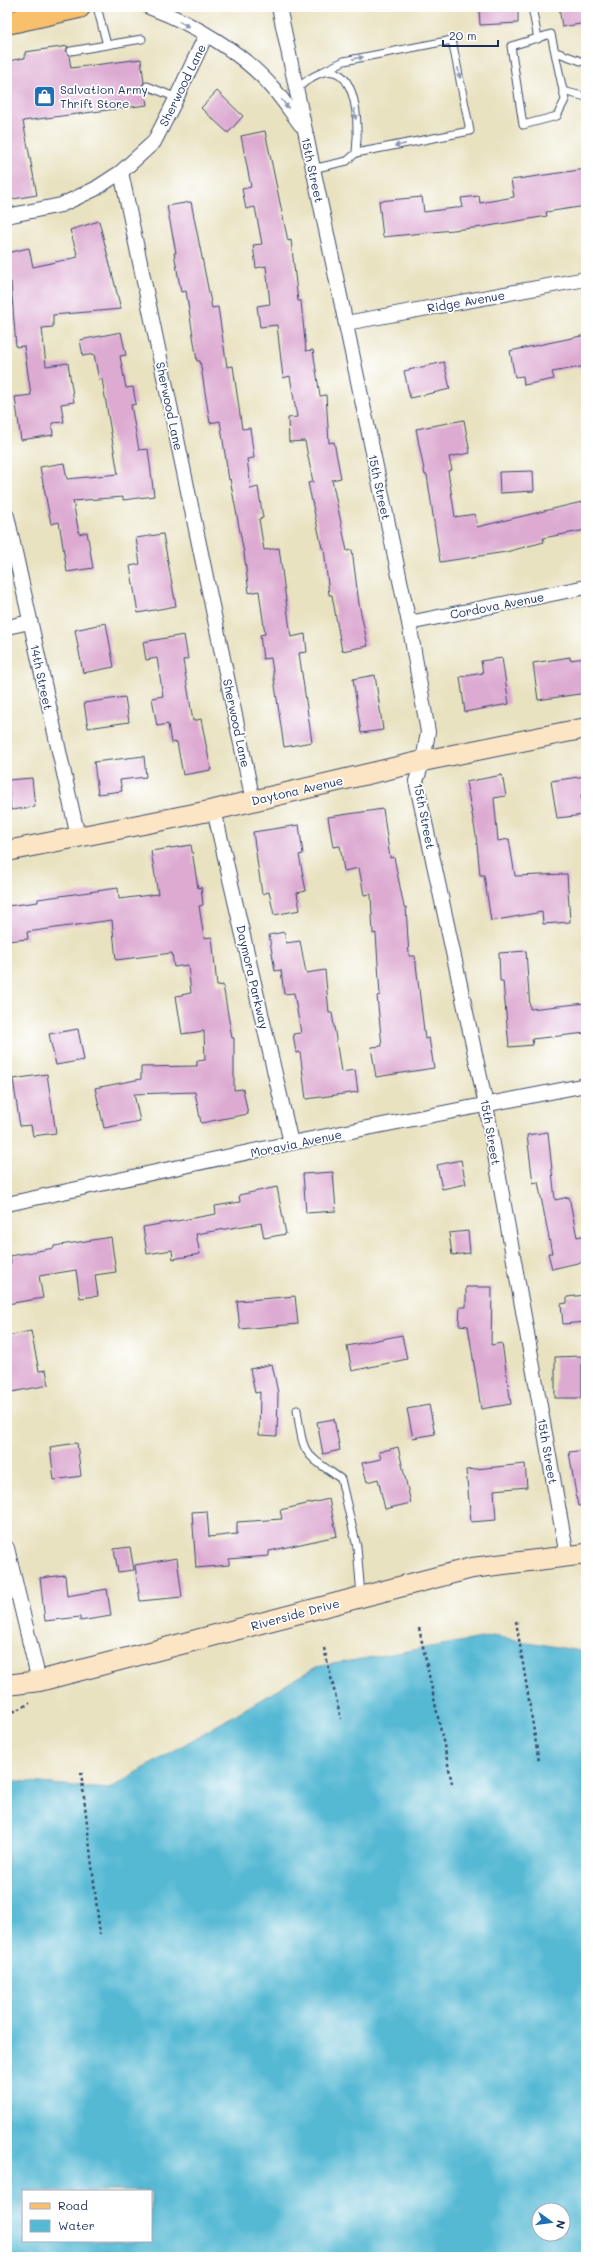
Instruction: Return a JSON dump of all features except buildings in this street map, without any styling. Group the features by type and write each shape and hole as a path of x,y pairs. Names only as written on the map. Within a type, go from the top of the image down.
{"main road":[{"path":"7,22 79,7"}],"street":[{"path":"149,7 166,14 206,35 244,60 273,88 304,127"},
{"name":"15th Street","path":"279,7 408,623 428,732 423,761 416,781 486,1104 577,1555"},
{"name":"Sherwood Lane","path":"206,35 177,98 154,142 121,172 253,800"},
{"path":"7,216 61,205 95,190 121,172"},
{"name":"Ridge Avenue","path":"346,323 586,279"},
{"name":"14th Street","path":"7,516 78,838"},
{"name":"Cordova Avenue","path":"408,623 586,587"},
{"path":"7,627 30,622"},
{"name":"Daytona Avenue","path":"7,852 214,810 423,761 586,728"},
{"name":"Daymora Parkway","path":"214,810 291,1143"},
{"name":"Moravia Avenue","path":"7,1204 291,1143 586,1085"},
{"path":"7,1548 39,1681"},
{"name":"Riverside Drive","path":"7,1685 39,1681 472,1568 577,1555"}],"lane":[{"path":"97,7 107,45"},
{"path":"532,7 538,39"},
{"path":"551,34 565,100 557,116 523,125 511,46 538,39 551,34"},
{"path":"71,52 142,39"},
{"path":"296,90 309,78 344,61 452,40 470,131 356,153 347,161 312,169"},
{"path":"556,52 586,63"},
{"path":"322,72 339,73 346,78 351,92 356,120 356,153"},
{"path":"147,86 177,98"},
{"path":"563,91 586,98"},
{"path":"297,1410 302,1445 310,1458 342,1479 357,1547 361,1596"}],"path":[{"path":"516,1621 539,1762"},
{"path":"419,1628 452,1783"},
{"path":"324,1648 341,1719"},
{"path":"80,1772 100,1934"}],"water":[{"path":"493,1636 586,1652 586,2257 7,2257 7,1780 109,1789 316,1667"}],"place":[{"name":"Salvation Army Thrift Store","path":"45,96"}]}
